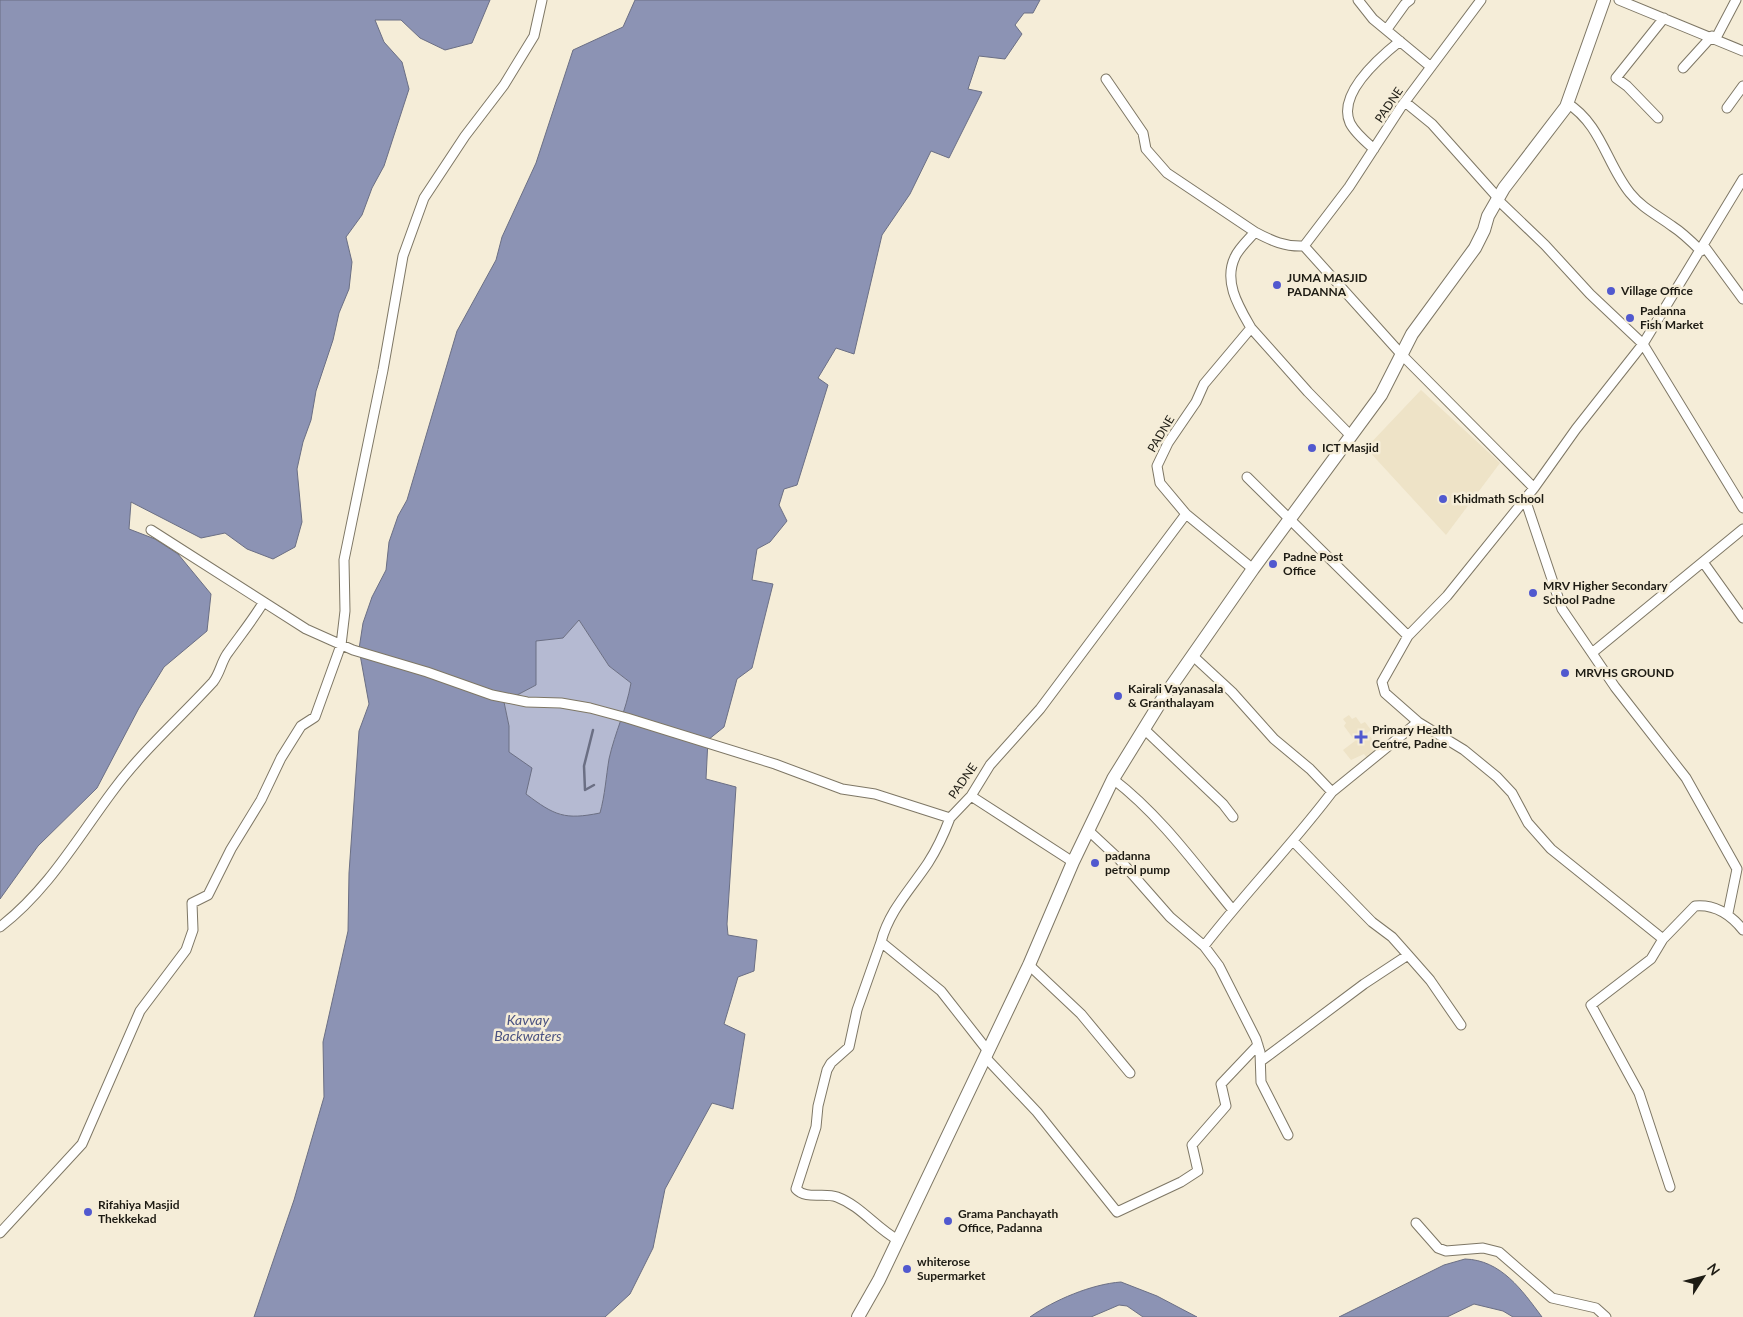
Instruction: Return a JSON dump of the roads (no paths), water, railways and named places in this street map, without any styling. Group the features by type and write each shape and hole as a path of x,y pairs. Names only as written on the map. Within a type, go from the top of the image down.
{"main road":[{"path":"858,1317 898,1240 1029,965 1073,862 1113,779 1144,729 1253,569 1381,395 1412,334 1475,248 1484,230 1488,216 1523,163 1550,131 1567,103 1604,0"}],"street":[{"path":"0,1234 82,1144 140,1010 186,950 193,930 192,903 208,896 232,849 261,800 281,758 301,726 315,717 342,645 345,611 344,560 383,370 403,256 424,198 465,136 504,85 534,36 542,0"},
{"path":"1358,0 1373,19 1431,67"},
{"path":"1387,29 1404,4 1410,0"},
{"name":"PADNE","path":"1304,246 1374,149 1404,102 1482,0"},
{"path":"1619,0 1629,2 1743,51"},
{"path":"1683,68 1714,37 1736,0"},
{"path":"1658,118 1627,86 1616,78 1664,18"},
{"path":"1374,149 1350,123 1348,108 1351,95 1372,67 1400,41"},
{"path":"1106,79 1143,133 1146,149 1167,173 1255,232 1272,241 1289,246 1304,246 1402,356 1534,488"},
{"path":"1727,108 1743,86"},
{"path":"1404,102 1432,124 1498,200 1545,245 1590,294 1643,344 1743,508"},
{"path":"1567,103 1578,110 1607,150 1616,172 1629,193 1644,209 1674,227 1702,249 1743,300"},
{"path":"1663,939 1551,849 1528,823 1512,793 1497,777 1464,750 1418,722 1385,693 1382,682 1408,636 1447,596 1525,500 1576,430 1643,344 1743,179"},
{"path":"1255,232 1235,257 1231,282 1235,300 1251,328 1308,392 1352,436"},
{"name":"PADNE","path":"152,530 306,629 353,650 427,672 492,695 527,702 561,703 590,708 740,753 842,789 875,794 950,818 971,796 990,765 1040,709 1186,514 1160,483 1157,466 1168,443 1196,402 1204,384 1251,328"},
{"path":"1246,477 1408,636"},
{"path":"1525,500 1562,609 1615,687 1686,778 1737,869 1728,913"},
{"path":"1186,514 1253,569"},
{"path":"1592,653 1743,529"},
{"path":"1703,562 1743,618"},
{"path":"0,927 24,906 66,858 112,792 154,742 214,682 220,673 227,654 249,627 263,603"},
{"path":"1194,656 1232,692 1274,739 1310,769 1332,792"},
{"path":"1204,946 1232,909 1293,841 1332,792 1418,722"},
{"path":"1144,729 1223,804 1233,818"},
{"path":"1113,779 1132,794 1173,838 1232,909"},
{"path":"971,796 1073,862"},
{"path":"898,1240 870,1217 838,1197 828,1194 806,1195 796,1189 816,1127 818,1106 827,1070 831,1063 848,1047 884,928 896,905 929,862 950,818"},
{"path":"1089,831 1118,859 1170,917 1204,946 1230,987 1258,1045 1261,1062 1261,1082 1288,1135"},
{"path":"1293,841 1372,922 1392,938 1408,955 1430,980 1461,1025"},
{"path":"1670,1187 1639,1093 1591,1005 1651,959 1663,939 1695,906 1728,913 1743,930"},
{"path":"881,942 940,991 986,1054 1037,1112 1116,1212 1181,1182 1198,1170 1192,1145 1226,1106 1221,1084 1258,1045"},
{"path":"1261,1062 1364,984 1408,955"},
{"path":"1029,965 1081,1014 1130,1073"},
{"path":"1416,1223 1438,1248 1446,1251 1482,1248 1499,1252 1552,1298 1596,1308 1606,1317"}],"water":[{"path":"0,0 490,0 472,43 445,50 420,38 401,20 375,20 384,42 402,62 409,89 384,166 372,188 362,215 346,237 352,262 349,289 339,313 333,340 316,391 311,420 303,442 297,469 302,522 295,547 273,559 247,549 225,533 201,538 131,502 129,529 155,539 178,554 211,594 207,631 164,667 139,708 97,788 38,846 0,899"},
{"name":"Kavvay Backwaters","path":"635,0 1040,0 1033,13 1024,13 1015,25 1022,34 1005,59 979,56 968,89 982,92 949,158 931,151 910,194 882,235 854,354 836,348 818,378 828,385 797,485 784,489 779,505 787,521 770,542 757,549 752,580 773,584 752,668 737,679 724,727 708,740 706,779 736,787 727,924 728,935 757,940 754,971 738,977 724,1024 745,1034 733,1109 712,1103 665,1189 653,1248 630,1294 605,1317 254,1317 294,1200 324,1097 323,1042 348,931 349,873 359,731 369,704 359,649 363,623 372,597 386,570 389,542 398,516 407,500 457,331 496,260 502,237 536,163 573,50 623,27","holes":["579,620 609,666 631,683 609,759 600,813 569,816 553,812 526,794 532,768 509,752 509,726 504,702 536,685 536,641 563,638"]},
{"path":"1465,1259 1489,1265 1510,1278 1542,1317 1513,1317 1503,1311 1474,1304 1447,1317 1339,1317 1444,1265"},
{"path":"1121,1282 1157,1296 1197,1317 1143,1317 1127,1306 1119,1305 1091,1317 1030,1317 1050,1305 1086,1289"}],"waterway":[{"path":"593,730 584,766 585,790 594,785"}],"place":[{"name":"JUMA MASJID PADANNA","path":"1277,285"},
{"name":"Village Office","path":"1611,291"},
{"name":"Padanna Fish Market","path":"1630,318"},
{"name":"ICT Masjid","path":"1312,448"},
{"name":"Khidmath School","path":"1443,499"},
{"name":"Padne Post Office","path":"1273,564"},
{"name":"MRV Higher Secondary School Padne","path":"1533,593"},
{"name":"MRVHS GROUND","path":"1565,673"},
{"name":"Kairali Vayanasala & Granthalayam","path":"1118,696"},
{"name":"Primary Health Centre, Padne","path":"1361,737"},
{"name":"padanna petrol pump","path":"1095,863"},
{"name":"Rifahiya Masjid Thekkekad","path":"88,1212"},
{"name":"Grama Panchayath Office, Padanna","path":"948,1221"},
{"name":"whiterose Supermarket","path":"907,1269"}]}
